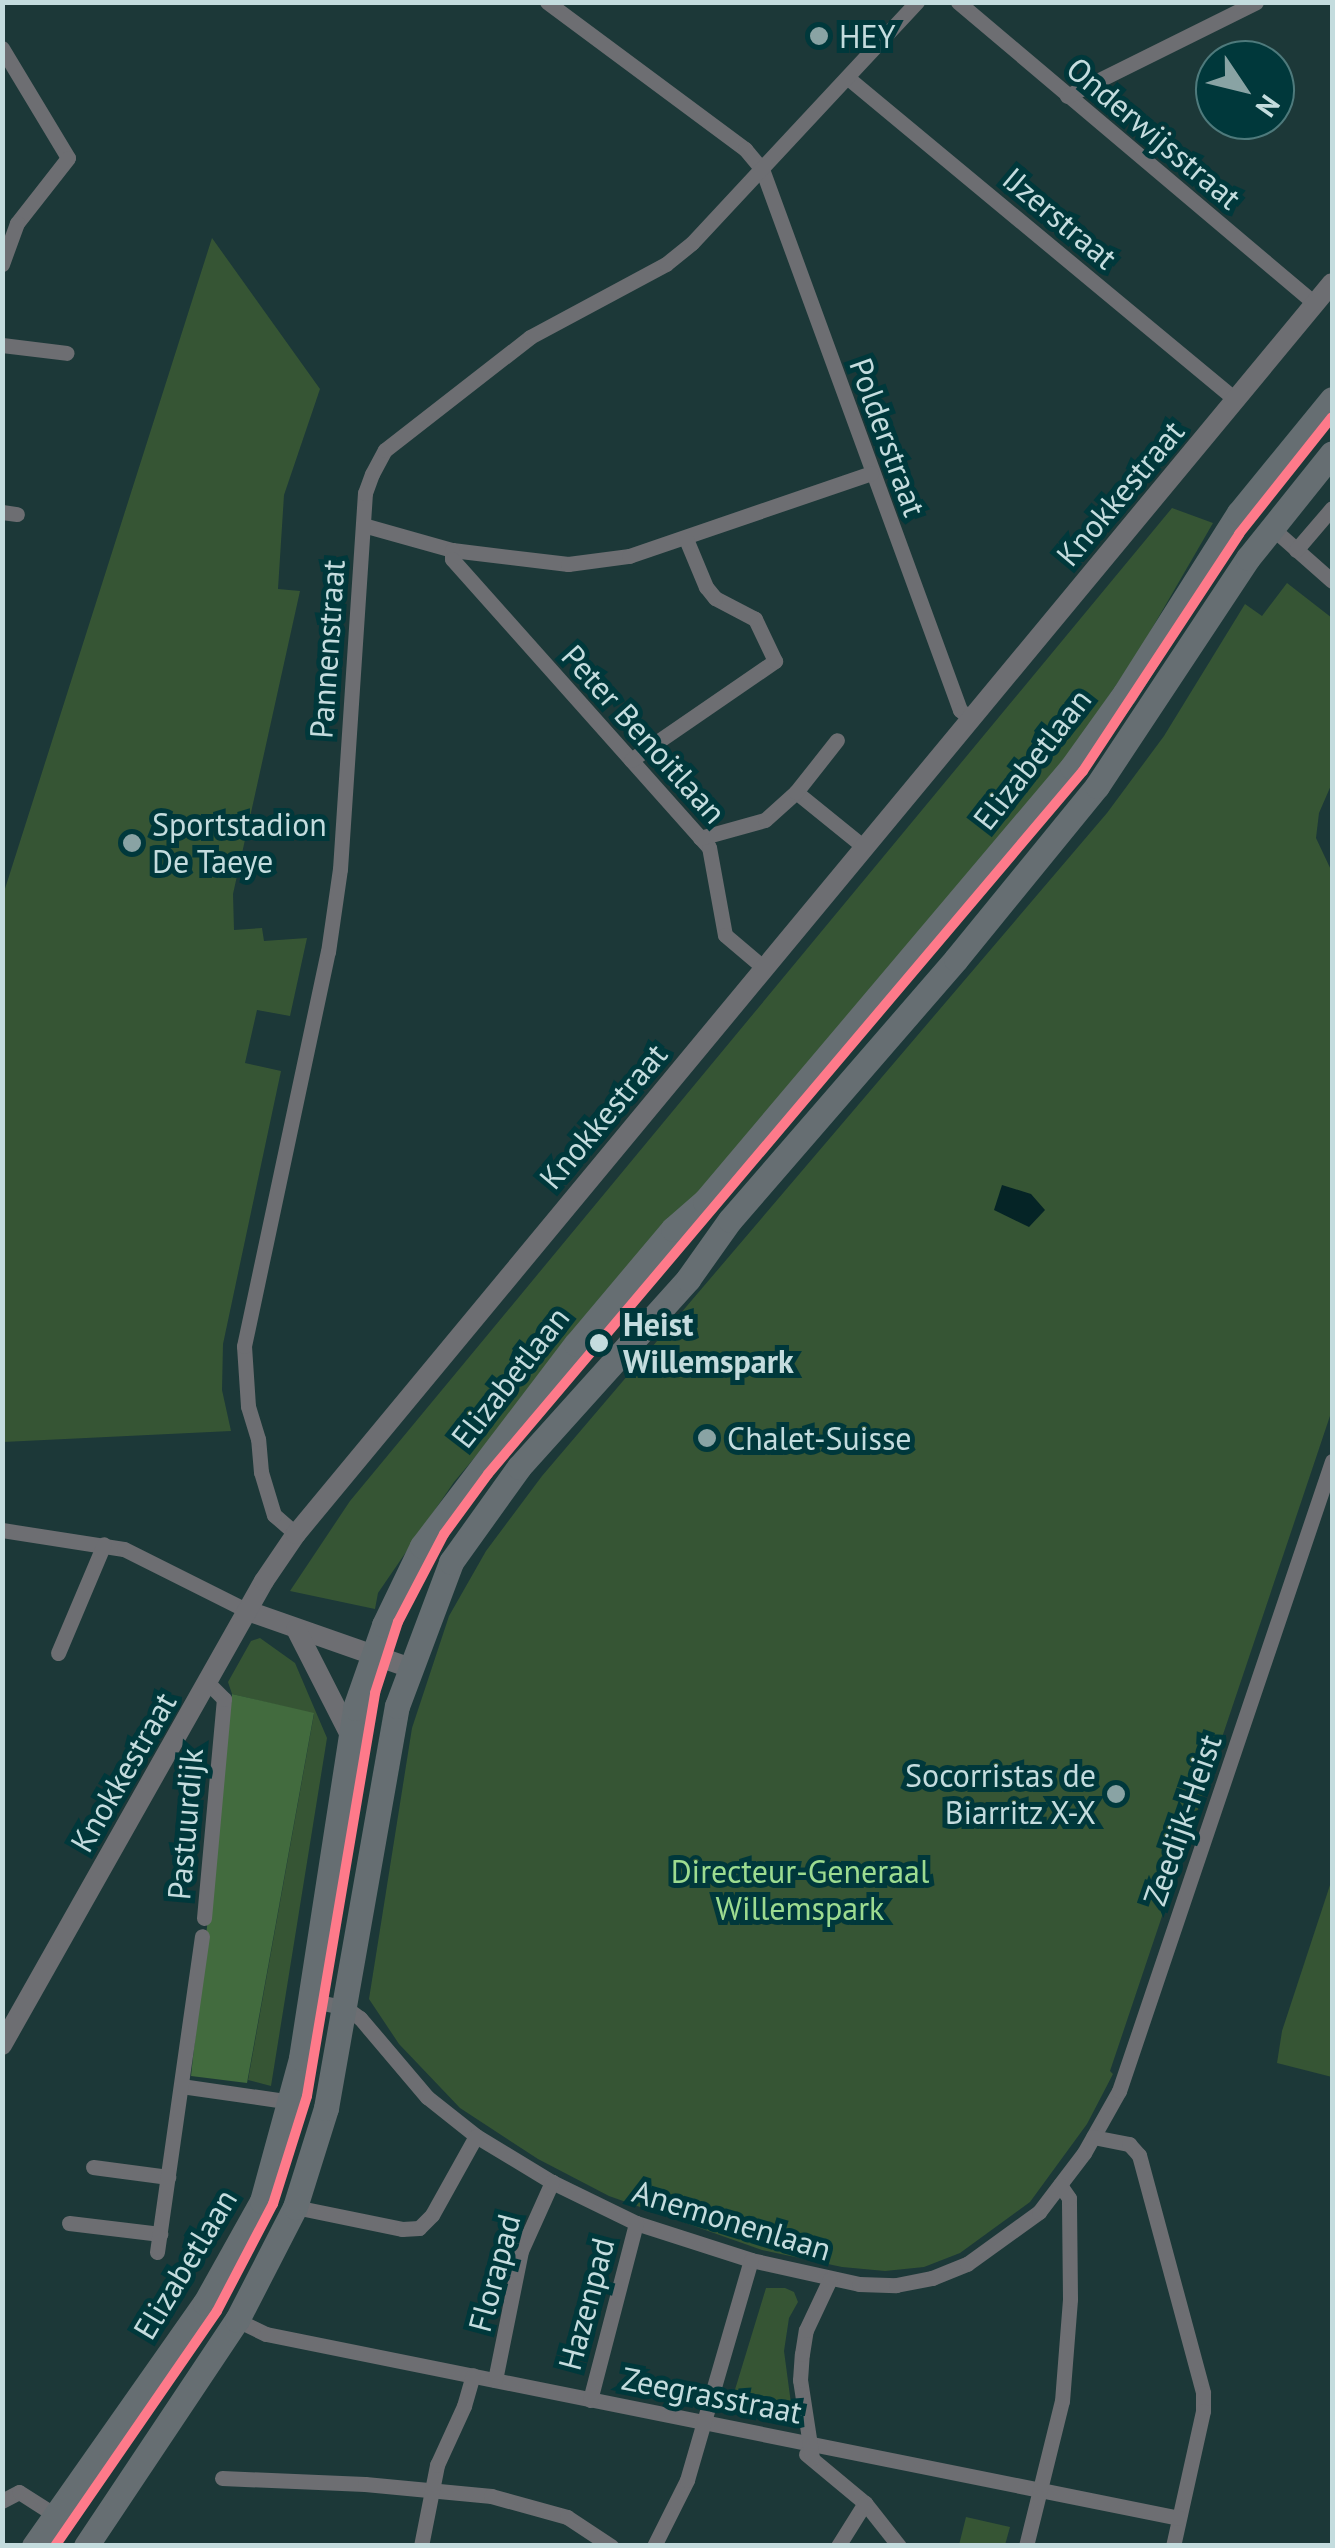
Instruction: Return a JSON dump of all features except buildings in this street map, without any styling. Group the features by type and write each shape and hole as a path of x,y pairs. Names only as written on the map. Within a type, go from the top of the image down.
{"main road":[{"name":"Elizabetlaan","path":"34,2546 110,2443 235,2254 262,2201 292,2102 349,1733 372,1654 411,1566 467,1482 654,1251 705,1201 1072,767 1125,693 1239,513 1332,399"},
{"name":"Elizabetlaan","path":"86,2546 237,2320 295,2207 326,2108 390,1739 408,1667 439,1585 491,1502 688,1279 730,1220 1087,799 1271,527 1332,453"}],"street":[{"path":"546,2 745,149 762,169"},
{"name":"Pannenstraat","path":"296,1534 274,1515 261,1472 258,1438 248,1406 244,1346 328,952 340,870 364,493 385,450 530,337 666,264 762,169 917,2"},
{"name":"Onderwijsstraat","path":"958,2 1316,304"},
{"path":"1067,96 1256,2"},
{"path":"2,48 68,158 17,223 2,264"},
{"name":"IJzerstraat","path":"848,78 1236,400"},
{"name":"Polderstraat","path":"762,169 960,710 972,718"},
{"name":"Knokkestraat","path":"2,2045 248,1610 296,1534 1332,284"},
{"path":"2,345 67,354"},
{"path":"362,525 452,550 568,564 629,556 871,474"},
{"path":"1296,550 1332,508"},
{"path":"1271,527 1332,581"},
{"path":"632,760 776,661 754,620 716,598 706,586 686,539"},
{"name":"Peter Benoitlaan","path":"452,550 452,559 700,838 712,856 725,935 764,968"},
{"path":"700,838 765,820 796,792 838,740"},
{"path":"796,792 864,847"},
{"name":"Zeedijk-Heist","path":"1060,2185 1097,2131 1128,2068 1332,1460"},
{"path":"2,1530 104,1544 144,1556 248,1610 408,1667"},
{"path":"58,1653 104,1544"},
{"path":"296,1629 349,1733"},
{"name":"Pastuurdijk","path":"204,1918 224,1699 208,1683"},
{"name":"Pastuurdijk","path":"158,2252 202,1936"},
{"path":"309,2000 346,2008"},
{"name":"Anemonenlaan","path":"346,2008 360,2018 427,2097 476,2136 552,2182 636,2223 751,2260 830,2279 896,2285 968,2264 1039,2212 1060,2185"},
{"path":"182,2086 292,2102"},
{"path":"1097,2131 1129,2144 1139,2155 1203,2393 1203,2411 1173,2546"},
{"path":"295,2207 402,2229 419,2228 432,2215 476,2136"},
{"path":"94,2166 168,2178"},
{"name":"Florapad","path":"495,2380 521,2251 552,2182"},
{"path":"1026,2546 1062,2402 1070,2299 1069,2198 1060,2185"},
{"path":"69,2223 160,2234"},
{"name":"Hazenpad","path":"590,2400 636,2223"},
{"path":"654,2546 688,2480 751,2260"},
{"path":"830,2279 806,2330 802,2354 800,2380 813,2450 899,2546"},
{"name":"Zeegrasstraat","path":"237,2320 266,2334 706,2421 813,2450 1179,2518"},
{"path":"421,2546 437,2464 464,2406 473,2375"},
{"path":"222,2478 365,2484 491,2496 567,2517 611,2546"},
{"path":"2,2501 19,2492 56,2515"},
{"path":"838,2546 865,2504"}],"green space":[{"name":"Sportstadion De Taeye","path":"212,238 320,389 284,495 278,589 300,591 233,894 234,930 262,928 264,941 307,938 290,1016 257,1010 245,1063 281,1071 223,1344 222,1390 231,1431 3,1442 3,895"},
{"path":"1172,508 1213,523 1136,656 1069,754 454,1482 378,1593 375,1609 290,1591 350,1501"},
{"name":"Directeur-Generaal Willemspark","path":"1287,583 1332,618 1332,783 1319,813 1316,838 1332,872 1332,1410 1110,2071 1113,2074 1087,2124 1030,2202 960,2253 924,2267 885,2271 842,2267 762,2250 609,2196 538,2159 460,2108 399,2044 369,1999 412,1728 449,1616 486,1551 542,1476 1107,813 1164,736 1245,604 1262,616"},
{"path":"260,1638 295,1663 327,1738 271,2086 248,2080 314,1714 232,1694 228,1682 251,1641"},
{"path":"232,1694 314,1713 247,2083 191,2076"},
{"path":"1332,1879 1332,2077 1277,2063 1282,2031"},
{"path":"766,2288 785,2288 794,2292 798,2302 789,2318 784,2351 792,2411 786,2419 730,2406"},
{"path":"966,2517 1010,2527 1005,2545 959,2545"}],"water":[{"path":"1002,1185 1031,1194 1045,1210 1029,1227 994,1210"}],"transit line":[{"path":"55,2546 217,2311 273,2204 307,2096 375,1693 398,1622 444,1534 488,1474 1083,771 1239,534 1332,417"}],"place":[{"name":"HEY","path":"819,36"},
{"name":"Sportstadion De Taeye","path":"132,843"},
{"name":"Heist Willemspark","path":"599,1343"},
{"name":"Chalet-Suisse","path":"707,1438"},
{"name":"Socorristas de Biarritz X-X","path":"1116,1794"}]}
